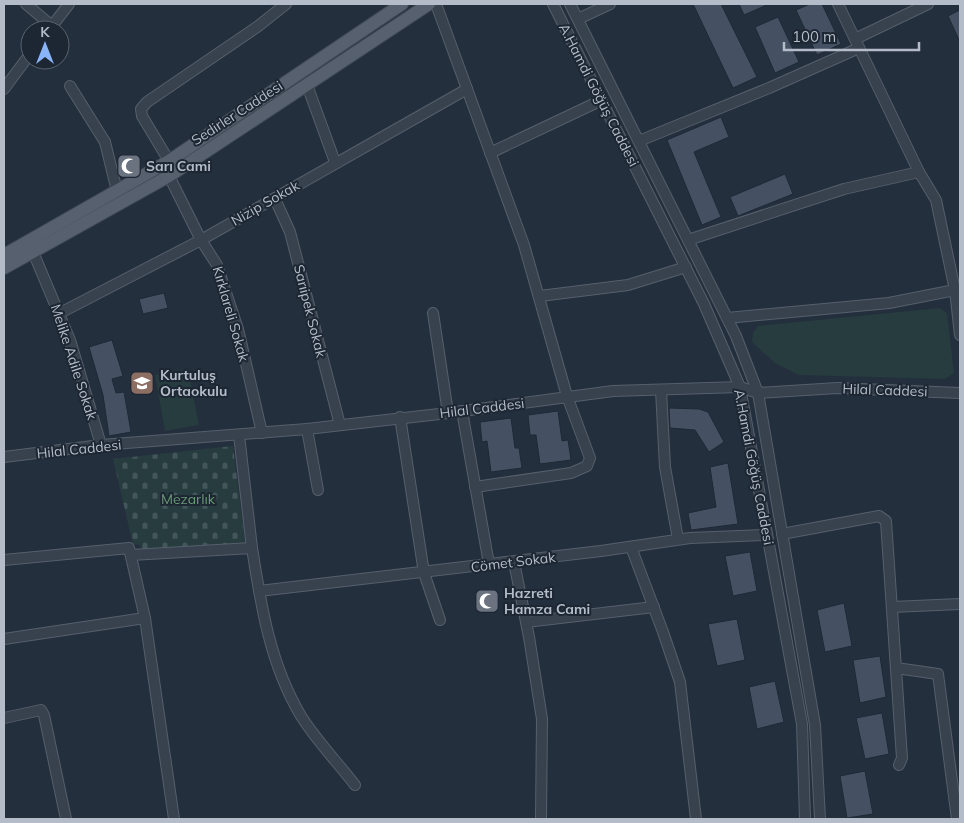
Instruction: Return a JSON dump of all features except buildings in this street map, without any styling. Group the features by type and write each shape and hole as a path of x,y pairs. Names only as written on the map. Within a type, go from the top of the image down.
{"main road":[{"name":"Sedirler Caddesi","path":"4,255 168,161 402,4"},
{"name":"Sedirler Caddesi","path":"4,268 169,176 429,4"}],"street":[{"path":"26,4 42,20"},
{"path":"56,20 69,4"},
{"path":"168,161 142,116 141,109 147,102 257,27 286,4"},
{"path":"436,4 540,296 567,396 587,447 590,464 571,473 476,487"},
{"name":"A.Hamdi Göğüş Caddesi","path":"553,4 686,267 740,387 802,724 805,819"},
{"name":"A.Hamdi Göğüş Caddesi","path":"570,4 727,318 758,393 815,726 820,819"},
{"path":"578,19 610,4"},
{"path":"838,4 919,172 936,200 955,290 960,335"},
{"path":"639,141 770,88 928,4"},
{"path":"4,89 20,68"},
{"path":"4,71 12,79"},
{"path":"307,85 335,162"},
{"path":"70,86 105,142 117,191"},
{"name":"Nizip Sokak","path":"60,313 201,240 275,199 335,162 467,89"},
{"path":"490,153 602,100"},
{"path":"688,240 844,189 919,172"},
{"name":"Kırklareli Sokak","path":"169,176 201,240 217,265 232,311 262,433"},
{"name":"Sarıipek Sokak","path":"275,199 290,232 340,425"},
{"name":"Melike Adile Sokak","path":"33,252 60,313 101,445"},
{"path":"540,296 628,285 686,267"},
{"path":"727,318 889,303 955,290"},
{"path":"433,313 448,413"},
{"name":"Hilal Caddesi","path":"4,457 101,445 239,435 340,425 613,391 740,387 758,393 838,388 960,393"},
{"path":"660,390 665,467 678,539"},
{"path":"462,411 489,564"},
{"path":"400,417 424,573 440,620"},
{"path":"307,428 318,490"},
{"path":"239,435 259,591 268,636 279,671 301,717 355,785"},
{"path":"782,534 879,516 886,521 902,758 899,765"},
{"name":"Cömet Sokak","path":"259,591 514,562 678,539 766,535"},
{"path":"631,547 680,682 696,819"},
{"path":"4,560 129,548 145,618 174,819"},
{"path":"131,555 252,548"},
{"path":"514,562 542,720 541,819"},
{"path":"892,607 960,604"},
{"path":"526,622 654,607"},
{"path":"4,639 145,618"},
{"path":"896,668 938,674 956,819"},
{"path":"4,718 41,710 44,715 66,819"}],"green space":[{"path":"940,308 947,313 954,373 945,379 799,375 775,363 752,342 753,333 758,326"},
{"path":"188,369 199,425 165,431 155,375"},
{"name":"Mezarlık","path":"233,446 245,543 142,550 140,545 133,544 113,459"}],"place":[{"name":"Sarı Cami","path":"129,166"},
{"name":"Kurtuluş Ortaokulu","path":"142,383"},
{"name":"Hazreti Hamza Cami","path":"487,601"}]}
